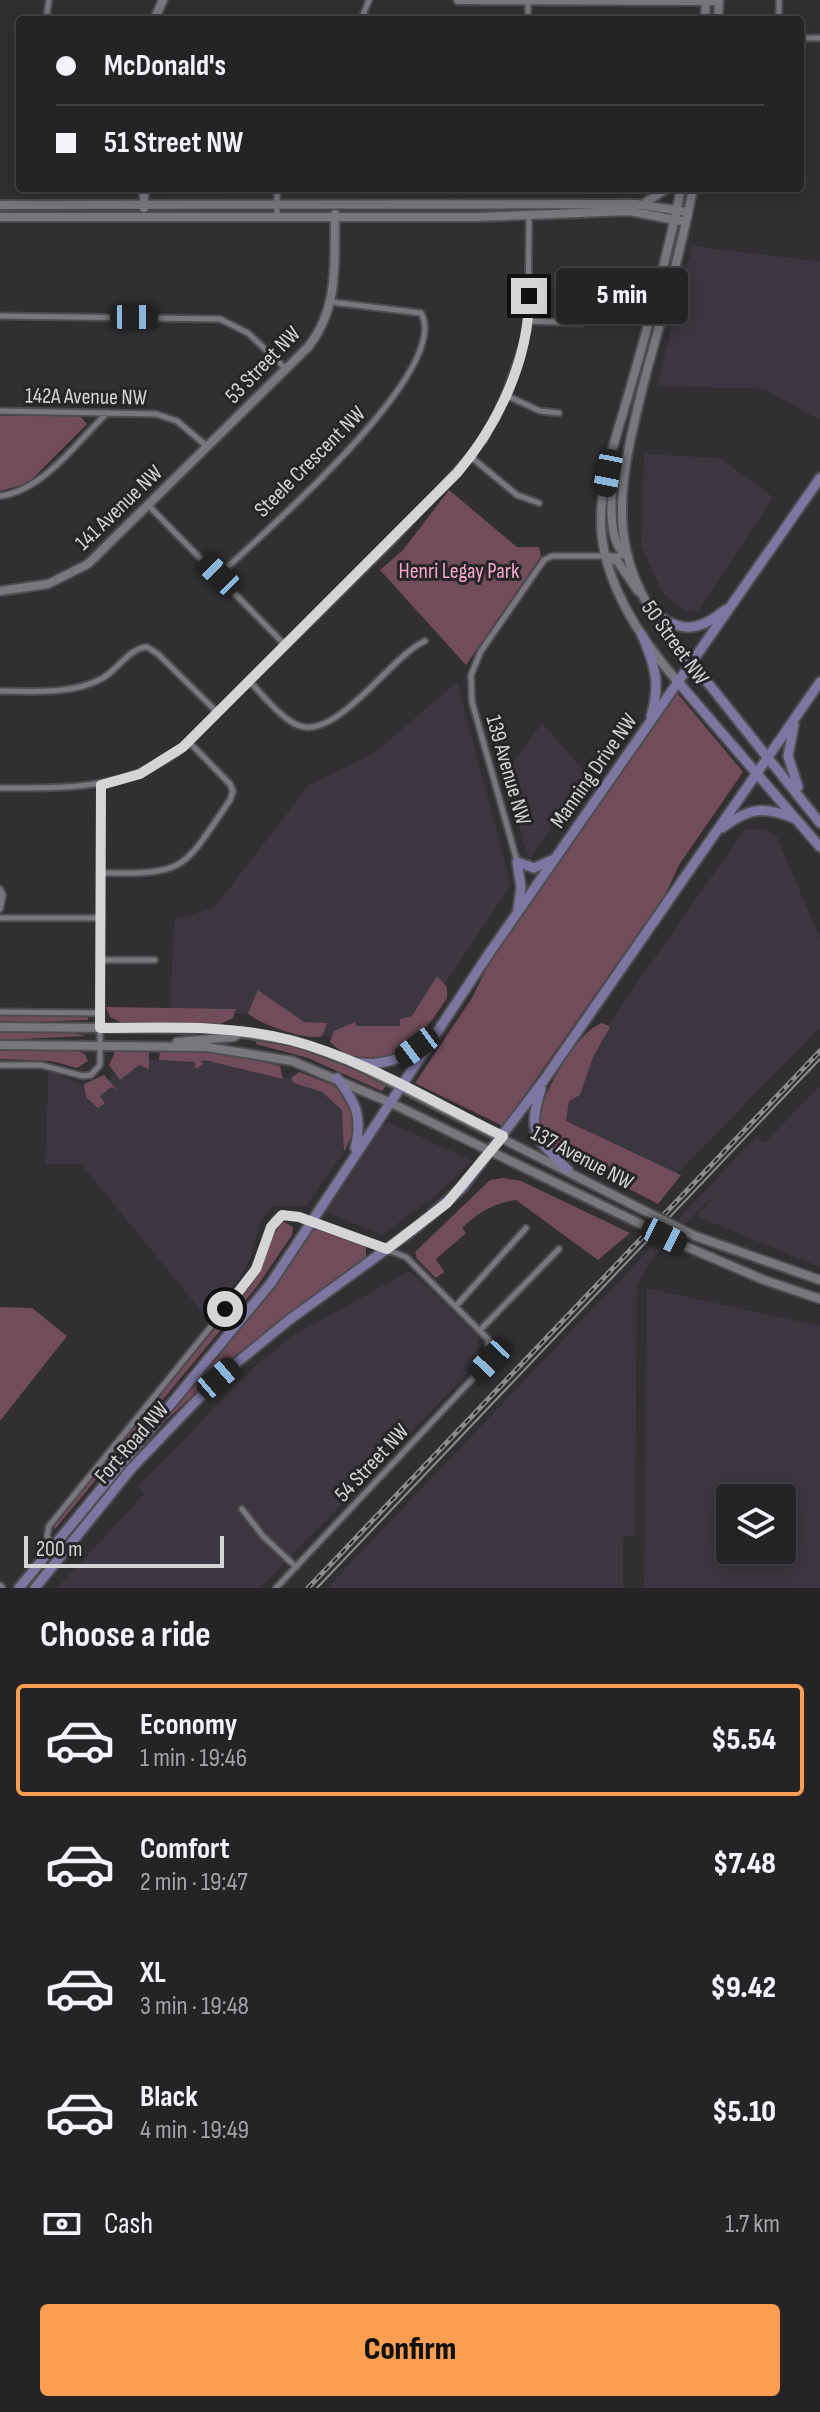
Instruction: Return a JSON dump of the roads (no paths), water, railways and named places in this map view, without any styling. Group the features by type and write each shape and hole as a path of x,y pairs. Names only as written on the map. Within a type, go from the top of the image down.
{"main road":[{"path":"458,0 719,1"},
{"path":"144,192 145,217"},
{"path":"0,205 636,204 658,198 664,192"},
{"name":"50 Street NW","path":"680,192 612,454 601,519 606,556 623,600 642,635 678,682 758,771 820,847"},
{"name":"50 Street NW","path":"692,192 624,464 620,517 628,556 652,610 820,823"},
{"path":"636,204 687,217"},
{"name":"53 Street NW","path":"208,447 317,335 331,302 335,205"},
{"path":"0,217 335,218 529,216 629,211 675,214"},
{"name":"141 Avenue NW","path":"0,591 32,589 73,574 96,558 208,447"},
{"path":"612,454 613,520 618,547 628,556"},
{"name":"Manning Drive NW","path":"400,1086 820,478"},
{"path":"606,556 618,562 652,610 675,627 691,629 707,624 734,603"},
{"path":"642,635 658,678 658,693 647,727"},
{"path":"490,1152 544,1080 820,682"},
{"path":"801,710 790,736 788,756 804,801"},
{"path":"715,833 744,812 758,808 799,820"},
{"path":"518,912 521,887 517,862 534,868 555,858"},
{"path":"351,1062 380,1064 404,1056 441,1025"},
{"name":"137 Avenue NW","path":"0,1027 242,1031 294,1041 351,1062 503,1136 695,1236 820,1280"},
{"path":"140,1045 234,1037 242,1031"},
{"path":"242,1031 242,1051"},
{"name":"137 Avenue NW","path":"0,1045 140,1045 242,1051 292,1061 389,1102 685,1246 764,1280 820,1299"},
{"path":"337,1078 358,1108 360,1130 353,1155"},
{"path":"544,1080 534,1110 533,1129 542,1146 568,1170"},
{"name":"Fort Road NW","path":"19,1588 147,1430 239,1324 313,1221 400,1086"},
{"name":"Fort Road NW","path":"35,1588 157,1439 256,1345 447,1203 490,1152"},
{"path":"147,1430 157,1439"}],"street":[{"path":"277,192 277,217"},
{"path":"0,788 101,785 152,768 189,742 393,541 471,457 490,430 505,395 529,321 529,205"},
{"name":"Steele Crescent NW","path":"219,575 372,427 413,362 425,326 421,313 331,302"},
{"path":"0,316 220,319 248,333 286,369"},
{"path":"529,321 581,323"},
{"path":"505,395 540,411 559,413"},
{"name":"142A Avenue NW","path":"0,411 146,413 171,418 208,447"},
{"path":"0,496 37,482 108,412"},
{"path":"471,457 521,498 539,503"},
{"path":"149,506 286,646"},
{"path":"606,556 628,556"},
{"name":"139 Avenue NW","path":"517,862 470,685 477,657 539,564 548,557 606,556"},
{"path":"250,682 296,725 317,728 340,716 403,653 425,641"},
{"path":"0,691 80,687 107,676 136,650 147,647 218,713"},
{"path":"101,873 156,873 180,865 196,849 230,800 233,791 189,742"},
{"path":"0,1065 41,1065 91,1075 100,1065 101,785"},
{"path":"0,889 3,895 0,909"},
{"path":"0,918 101,918"},
{"path":"101,960 155,960"},
{"path":"0,1012 100,1013"},
{"name":"Fort Road NW","path":"52,1546 47,1536 49,1526 252,1276 275,1220 290,1215 313,1221"},
{"path":"313,1221 406,1257 480,1330 559,1249"},
{"path":"456,1306 526,1228"},
{"name":"54 Street NW","path":"276,1588 490,1360 488,1339 480,1330"},
{"path":"242,1509 263,1536 296,1567"}],"tram line":[{"path":"317,1588 820,1059"}],"railway":[{"path":"308,1588 820,1051"}],"park label":[{"name":"Henri Legay Park","path":"459,571"}]}
